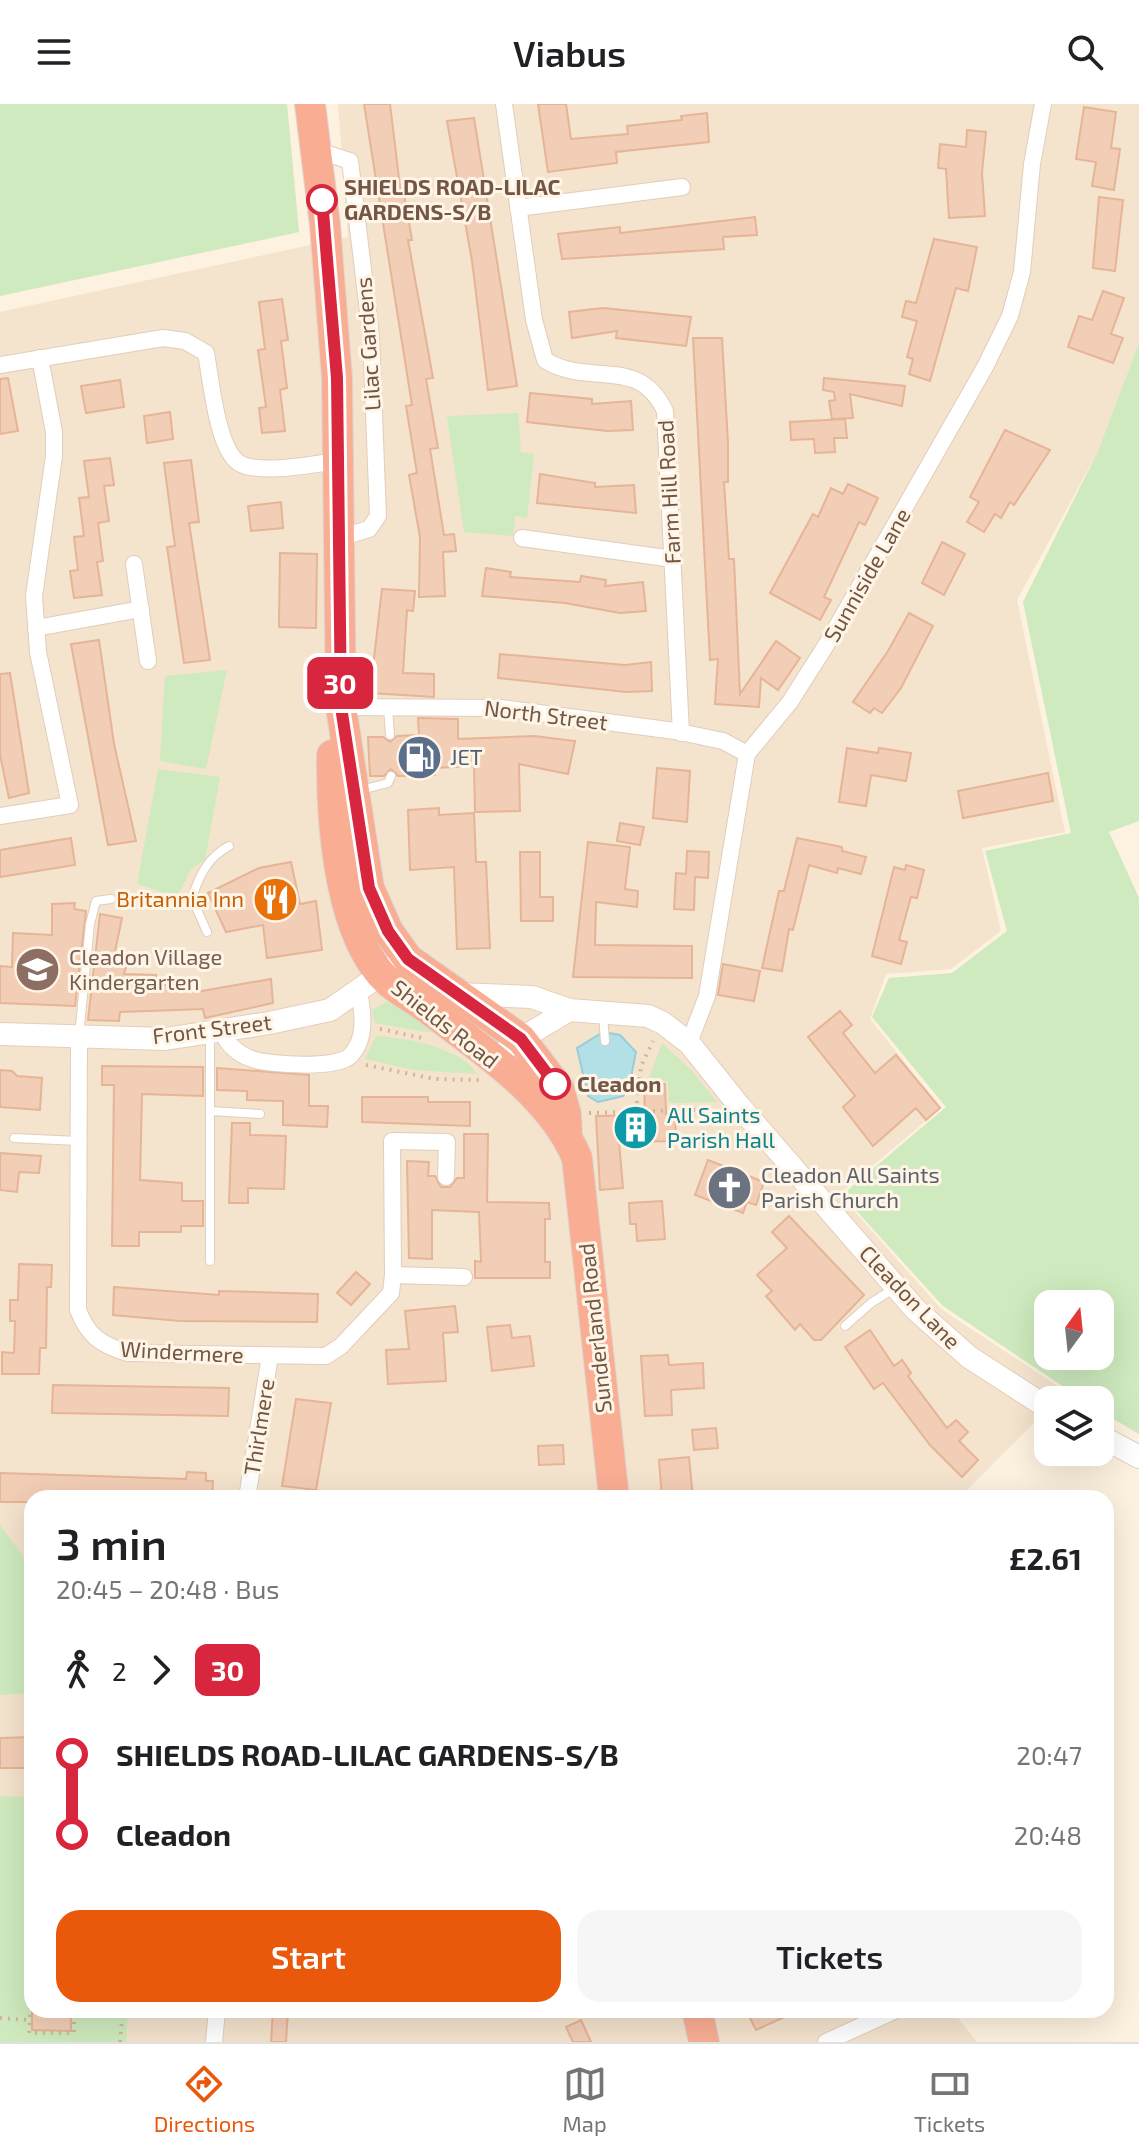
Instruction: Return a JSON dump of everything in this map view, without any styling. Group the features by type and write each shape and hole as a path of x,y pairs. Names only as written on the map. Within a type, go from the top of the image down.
{"highway":[{"name":"Shields Road","path":"310,104 337,378 341,707 332,744 342,792 369,888 388,931 408,959 521,1039 559,1089 570,1135"},
{"name":"Shields Road","path":"342,792 342,880 369,982 490,1056 570,1135"},
{"name":"Sunderland Road","path":"570,1135 613,1490"},
{"path":"699,2018 704,2042"}],"street":[{"name":"Farm Hill Road","path":"504,104 538,344 545,360 561,370 634,377 658,395 665,411 681,733"},
{"name":"Sunniside Lane","path":"747,754 790,702 828,642 985,367 1010,316 1022,272 1032,164 1043,104"},
{"name":"Lilac Gardens","path":"316,150 350,161 371,336 378,516 369,529 339,538"},
{"path":"518,208 682,187"},
{"path":"0,365 163,338 185,341 206,353 225,447 240,464 258,468 338,461"},
{"path":"0,816 70,805 38,652 36,628 34,596 54,456 54,432 40,358"},
{"path":"522,538 673,559"},
{"path":"134,564 148,661"},
{"path":"36,628 141,609"},
{"name":"North Street","path":"341,707 501,708 681,733 723,741 747,754"},
{"path":"689,1043 707,996 747,754"},
{"name":"Front Street","path":"0,1034 165,1039 216,1031 330,1010 408,959"},
{"path":"216,1031 228,1045 251,1059 334,1064 349,1057 360,1039 369,982"},
{"name":"Cleadon Lane","path":"457,994 532,997 569,1010 648,1016 663,1023 689,1043 895,1288 969,1357 1034,1399"},
{"path":"490,1056 569,1010"},
{"name":"Windermere","path":"79,1037 78,1310 86,1331 105,1346 128,1353 326,1356 341,1346 391,1293 393,1275"},
{"path":"446,1177 447,1142 392,1141 393,1275 464,1277"},
{"name":"Thirlmere","path":"248,1490 270,1356"},
{"path":"1114,1444 1139,1457"},
{"path":"214,2042 216,2018"},
{"path":"826,2042 879,2018"}],"lane":[{"path":"388,706 390,735"},
{"path":"342,792 378,789 388,783 391,776"},
{"path":"207,932 192,898 199,876 217,853 229,846"},
{"path":"79,1037 90,924 96,901 111,899"},
{"path":"603,1013 605,1041"},
{"path":"210,1261 210,1111 216,1031"},
{"path":"210,1111 260,1114"},
{"path":"14,1138 78,1141"},
{"path":"845,1326 871,1303 895,1288"}],"path":[{"path":"636,1111 641,1066 663,1023"},
{"path":"349,1057 391,1072 435,1079 514,1080"},
{"path":"570,1135 636,1111 741,1108"},
{"path":"0,2018 29,2020 29,2033 74,2033 74,2018"},
{"path":"120,2042 122,2018"}],"shaded area":[{"path":"338,104 1139,104 1139,343 1098,451 1017,600 1065,832 982,848 1001,931 951,969 886,974 870,1019 941,1108 839,1194 941,1309 1057,1386 1034,1386 1034,1423 967,1490 24,1490 24,2018 958,2018 977,2042 0,2042 0,312 348,237"}],"green space":[{"path":"0,104 287,104 299,232 0,296"},
{"path":"1139,343 1139,821 1109,832 1139,898 1139,1434 1114,1419 1114,1386 1062,1386 1038,1370 1114,1370 1114,1290 1034,1290 1034,1367 943,1306 842,1195 946,1107 872,1017 889,978 952,973 1007,931 985,851 1071,833 1023,602 1098,451"},
{"path":"518,413 521,452 534,454 527,518 515,516 513,536 464,532 447,416"},
{"path":"227,670 206,769 160,761 165,676"},
{"path":"158,769 220,777 205,860 191,869 177,897 137,884"},
{"path":"387,1002 406,1012 432,1033 375,1023 372,1010"},
{"path":"376,1036 417,1042 445,1051 458,1057 477,1074 414,1070 365,1059"},
{"path":"662,1043 692,1071 717,1102 669,1103 668,1081 648,1081"},
{"path":"0,1525 24,1557 24,1694 0,1695"},
{"path":"0,1796 24,1797 24,2018 128,2018 126,2042 0,2042"}],"water":[{"path":"603,1032 620,1035 636,1052 629,1087 623,1096 598,1102 588,1096 577,1048"}],"building":[{"path":"364,104 390,104 401,195 404,194 412,240 408,240 433,378 426,379 438,448 430,449 444,535 454,534 456,551 443,552 445,596 419,597 420,537 409,475 417,473 406,406 412,405"},
{"path":"538,104 566,104 571,139 628,134 627,126 682,120 681,116 707,113 709,142 616,152 617,163 548,172"},
{"path":"1084,107 1116,112 1111,148 1120,149 1114,190 1092,186 1096,162 1076,159"},
{"path":"474,118 517,386 488,390 472,261 447,121"},
{"path":"967,130 986,132 982,173 985,216 949,218 946,169 938,168 940,144 966,147"},
{"path":"1099,197 1123,200 1115,271 1093,268"},
{"path":"755,217 757,235 723,237 724,249 562,259 558,234 620,227 620,233"},
{"path":"934,239 977,247 968,291 956,288 930,381 909,374 913,359 907,357 917,321 902,317 906,301 916,303"},
{"path":"1103,291 1124,298 1111,334 1123,338 1113,363 1068,347 1079,316 1092,320"},
{"path":"282,299 288,340 281,341 287,388 280,390 285,431 262,433 259,408 266,407 258,350 265,349 259,302"},
{"path":"603,308 691,317 686,346 616,338 617,331 572,338 569,312"},
{"path":"693,338 722,338 728,443 728,482 724,482 729,559 734,559 740,694 776,641 800,658 778,690 761,678 759,707 715,704 718,659 710,660"},
{"path":"8,378 18,431 0,434 0,379"},
{"path":"824,378 905,386 902,406 850,394 853,418 832,419 829,401 835,400 834,392 823,390"},
{"path":"120,380 124,407 86,413 81,386"},
{"path":"530,393 592,399 592,404 631,401 633,430 607,431 527,422"},
{"path":"170,412 173,439 147,443 144,416"},
{"path":"845,419 847,438 834,438 835,452 815,453 814,439 791,440 790,422"},
{"path":"1005,430 1050,450 1014,505 1010,502 1001,518 995,514 984,532 967,522 979,502 970,497"},
{"path":"110,458 114,485 104,486 109,521 98,523 103,561 97,562 102,595 74,598 70,571 78,570 74,537 84,536 79,498 89,497 84,461"},
{"path":"191,460 199,522 189,523 210,660 184,663 167,547 175,546 164,463"},
{"path":"540,474 595,483 595,487 634,485 636,513 537,503"},
{"path":"848,484 878,498 865,525 859,522 824,597 831,600 820,620 770,593 813,514 818,517 831,488 843,494"},
{"path":"281,502 283,528 251,531 248,506"},
{"path":"942,542 965,554 944,595 922,583"},
{"path":"280,553 317,554 316,628 279,627"},
{"path":"486,568 511,572 510,577 580,582 581,576 606,580 605,586 643,582 646,611 620,613 565,603 482,596"},
{"path":"382,589 415,591 413,611 407,610 403,673 434,674 434,697 370,693"},
{"path":"909,613 933,626 901,688 882,713 874,708 870,713 853,702 888,651"},
{"path":"99,640 114,744 136,841 108,845 71,644"},
{"path":"500,654 625,665 651,662 652,691 626,692 498,678"},
{"path":"10,673 29,793 9,798 0,755 0,674"},
{"path":"418,718 458,719 458,739 534,736 575,741 568,774 519,764 520,811 475,812 474,766 434,768 435,775 398,776 391,769 384,776 370,776 368,737 383,737 390,742 397,736 419,735"},
{"path":"847,748 878,753 879,748 911,753 906,781 871,775 866,806 839,802"},
{"path":"657,768 690,771 687,822 653,818"},
{"path":"1048,773 1053,801 963,818 958,791"},
{"path":"439,808 439,815 474,813 476,862 486,862 490,948 457,949 454,867 410,870 408,810"},
{"path":"620,823 644,827 640,845 617,841"},
{"path":"71,838 75,865 0,877 0,850"},
{"path":"797,838 842,847 842,851 866,857 861,874 838,868 837,873 809,865 793,930 789,929 782,971 762,968 779,891 784,891"},
{"path":"588,842 630,847 625,889 638,891 637,907 596,902 595,945 692,946 692,978 573,977"},
{"path":"687,851 709,852 708,878 695,877 694,910 674,909 676,873 686,874"},
{"path":"520,852 540,852 540,897 553,897 553,921 521,921"},
{"path":"291,862 300,904 316,901 322,950 267,958 263,925 226,932 208,893 259,868"},
{"path":"906,865 924,870 917,898 911,897 899,940 907,942 901,964 872,956 894,867 905,870"},
{"name":"Cleadon Village Kindergarten","path":"75,903 74,909 86,911 75,1006 0,1003 0,966 12,967 13,933 52,935 52,904"},
{"path":"100,914 122,918 114,956 129,957 124,974 156,975 157,986 195,982 196,992 271,979 273,1003 205,1018 203,1009 120,1012 119,1021 88,1020"},
{"path":"723,964 760,971 754,1001 718,995"},
{"path":"840,1011 852,1025 843,1033 875,1073 896,1055 940,1108 926,1120 916,1108 873,1146 843,1107 855,1096 808,1037"},
{"path":"102,1066 203,1067 203,1096 142,1094 140,1180 182,1183 182,1201 203,1201 203,1226 181,1226 181,1232 139,1232 139,1246 112,1246 114,1085 102,1085"},
{"path":"217,1068 309,1075 309,1106 328,1106 327,1127 283,1125 283,1101 247,1100 247,1091 217,1090"},
{"path":"0,1070 12,1071 17,1076 42,1078 40,1110 0,1107"},
{"path":"644,1084 665,1084 666,1114 675,1114 676,1141 619,1142 623,1188 600,1190 596,1116 645,1115"},
{"path":"362,1097 428,1097 428,1102 470,1102 470,1126 362,1122"},
{"path":"232,1123 250,1123 250,1135 286,1136 284,1189 248,1188 248,1203 229,1203"},
{"path":"464,1134 488,1134 487,1202 549,1203 550,1219 545,1219 545,1262 550,1262 550,1278 475,1278 475,1261 481,1262 479,1212 432,1210 432,1259 409,1258 407,1161 429,1162 428,1176 435,1176 441,1187 450,1187 457,1178 464,1178"},
{"path":"0,1153 41,1156 39,1173 19,1172 17,1192 0,1190"},
{"name":"Cleadon All Saints Parish Church","path":"708,1160 764,1182 756,1205 747,1202 743,1213 695,1195"},
{"path":"662,1201 665,1239 637,1241 636,1224 630,1224 629,1203"},
{"path":"789,1216 864,1295 821,1340 814,1340 800,1324 795,1330 766,1296 772,1291 757,1275 787,1248 772,1232"},
{"path":"19,1264 52,1265 51,1287 47,1287 46,1348 40,1348 39,1374 2,1374 2,1352 14,1353 15,1321 10,1321 10,1300 18,1300"},
{"path":"356,1272 370,1284 351,1305 337,1293"},
{"path":"114,1287 219,1295 219,1291 318,1294 317,1322 180,1321 113,1315"},
{"path":"455,1306 458,1332 443,1333 446,1381 388,1384 386,1350 409,1349 405,1311"},
{"path":"510,1325 512,1338 530,1336 534,1366 492,1371 487,1327"},
{"path":"870,1330 894,1366 902,1360 911,1373 908,1376 947,1428 956,1420 968,1432 959,1441 978,1460 962,1477 930,1445 883,1383 874,1389 845,1347"},
{"path":"668,1355 669,1365 703,1363 704,1388 671,1390 672,1415 645,1416 641,1356"},
{"path":"53,1385 229,1388 228,1416 52,1413"},
{"path":"296,1399 331,1403 316,1490 282,1486"},
{"path":"716,1428 718,1448 694,1450 692,1430"},
{"path":"563,1445 564,1464 539,1465 538,1446"},
{"path":"689,1457 692,1490 661,1490 659,1460"},
{"path":"187,1472 206,1473 206,1481 213,1481 212,1490 24,1490 24,1502 0,1502 0,1473 186,1479"},
{"path":"24,1737 24,1768 0,1768 0,1738"},
{"path":"32,2018 71,2018 71,2031 32,2030"},
{"path":"272,2018 288,2018 286,2042 271,2042"},
{"path":"750,2018 782,2018 756,2030"},
{"path":"581,2020 591,2042 573,2042 566,2027"}],"bus line":[{"name":"30","path":"322,200 337,378 341,707 369,888 388,931 408,959 521,1039 555,1084"}],"place":[{"name":"SHIELDS ROAD-LILAC GARDENS-S/B","path":"322,200"},
{"name":"JET","path":"419,757"},
{"name":"Britannia Inn","path":"275,899"},
{"name":"Cleadon Village Kindergarten","path":"38,970"},
{"name":"Cleadon","path":"555,1084"},
{"name":"All Saints Parish Hall","path":"636,1128"},
{"name":"Cleadon All Saints Parish Church","path":"730,1188"}]}
